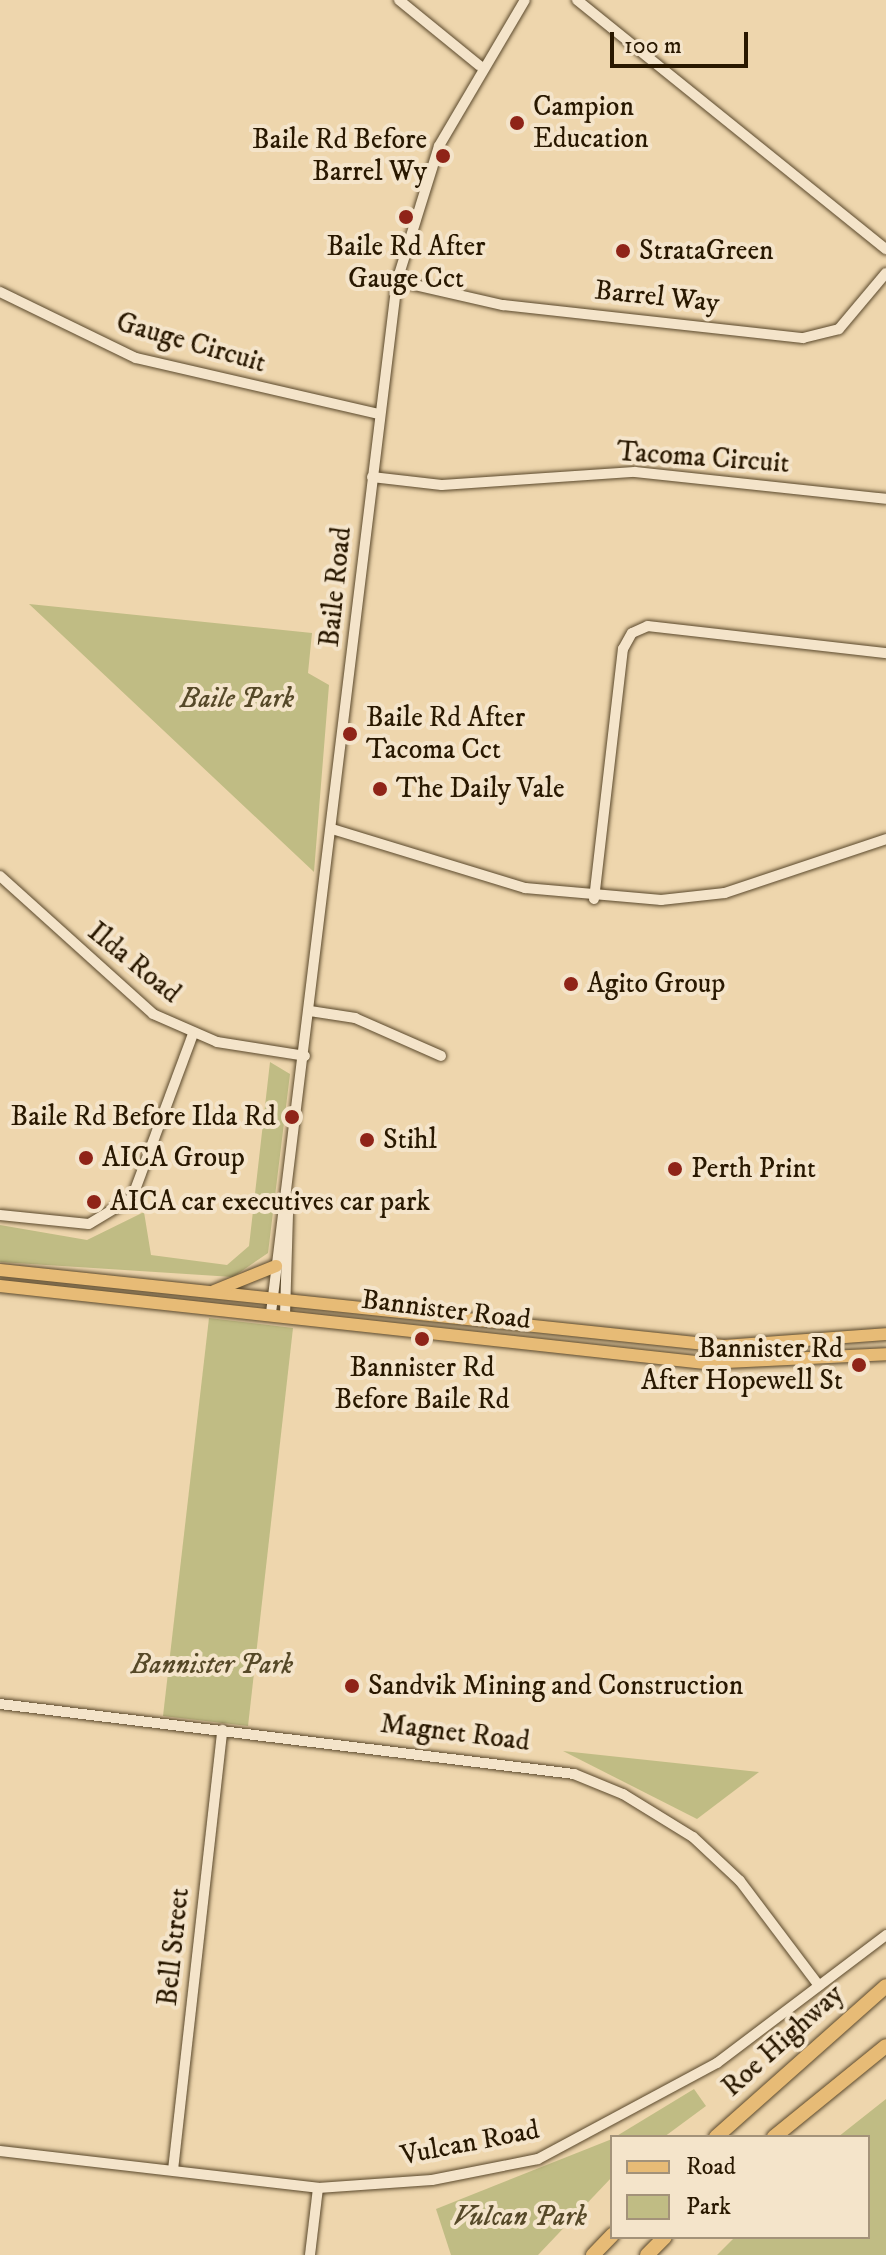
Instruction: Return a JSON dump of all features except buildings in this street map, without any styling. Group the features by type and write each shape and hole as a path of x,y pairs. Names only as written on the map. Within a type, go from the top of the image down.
{"highway":[{"name":"Roe Highway","path":"718,2135 886,1986"},
{"path":"776,2135 886,2046"},
{"path":"593,2255 610,2237"},
{"path":"647,2255 663,2239"}],"main road":[{"path":"211,1292 276,1266"},
{"name":"Bannister Road","path":"0,1270 724,1346 886,1334"},
{"name":"Bannister Road","path":"0,1286 271,1313 705,1363 886,1354"}],"street":[{"path":"399,0 480,66"},
{"name":"Baile Road","path":"271,1313 287,1208 378,414 397,281 422,189 480,66 525,0"},
{"path":"577,0 886,249"},
{"name":"Barrel Way","path":"397,281 503,305 803,338 839,329 886,273"},
{"name":"Gauge Circuit","path":"0,292 136,358 378,414"},
{"name":"Tacoma Circuit","path":"372,477 442,485 635,472 886,499"},
{"path":"594,899 623,649 632,633 648,626 886,653"},
{"path":"332,829 525,888 594,899 725,893 886,839"},
{"name":"Ilda Road","path":"0,876 114,985 193,1034 305,1056"},
{"path":"310,1011 355,1018 441,1056"},
{"path":"0,1215 89,1224 132,1198 193,1034"},
{"name":"Baile Road","path":"285,1315 287,1208"},
{"name":"Magnet Road","path":"0,1704 534,1766 603,1784 663,1815 718,1860 819,1986"},
{"name":"Bell Street","path":"173,2170 222,1730"},
{"name":"Vulcan Road","path":"0,2151 318,2188 432,2180 538,2159 717,2063 886,1935"},
{"path":"310,2255 318,2188"}],"green space":[{"name":"Baile Park","path":"29,604 312,633 308,673 329,685 314,872"},
{"path":"270,1062 290,1074 268,1253 233,1277 0,1262 0,1225 87,1240 144,1212 151,1255 227,1265 249,1246"},
{"name":"Bannister Park","path":"209,1318 293,1328 248,1726 163,1716"},
{"path":"563,1751 759,1772 697,1819"},
{"name":"Vulcan Park","path":"694,2089 706,2106 667,2135 618,2135"},
{"path":"886,2099 886,2255 717,2255 733,2239 870,2239 870,2135 841,2135"},
{"name":"Vulcan Park","path":"610,2140 610,2179 538,2255 451,2255 436,2209"}],"place":[{"name":"Campion Education","path":"517,123"},
{"name":"Baile Rd Before Barrel Wy","path":"443,156"},
{"name":"Baile Rd After Gauge Cct","path":"406,217"},
{"name":"StrataGreen","path":"623,251"},
{"name":"Baile Rd After Tacoma Cct","path":"350,734"},
{"name":"The Daily Vale","path":"380,789"},
{"name":"Agito Group","path":"571,984"},
{"name":"Baile Rd Before Ilda Rd","path":"292,1117"},
{"name":"Stihl","path":"367,1140"},
{"name":"AICA Group","path":"86,1158"},
{"name":"Perth Print","path":"675,1169"},
{"name":"AICA car executives car park","path":"94,1202"},
{"name":"Bannister Rd Before Baile Rd","path":"422,1339"},
{"name":"Bannister Rd After Hopewell St","path":"859,1365"},
{"name":"Sandvik Mining and Construction","path":"352,1686"}]}
